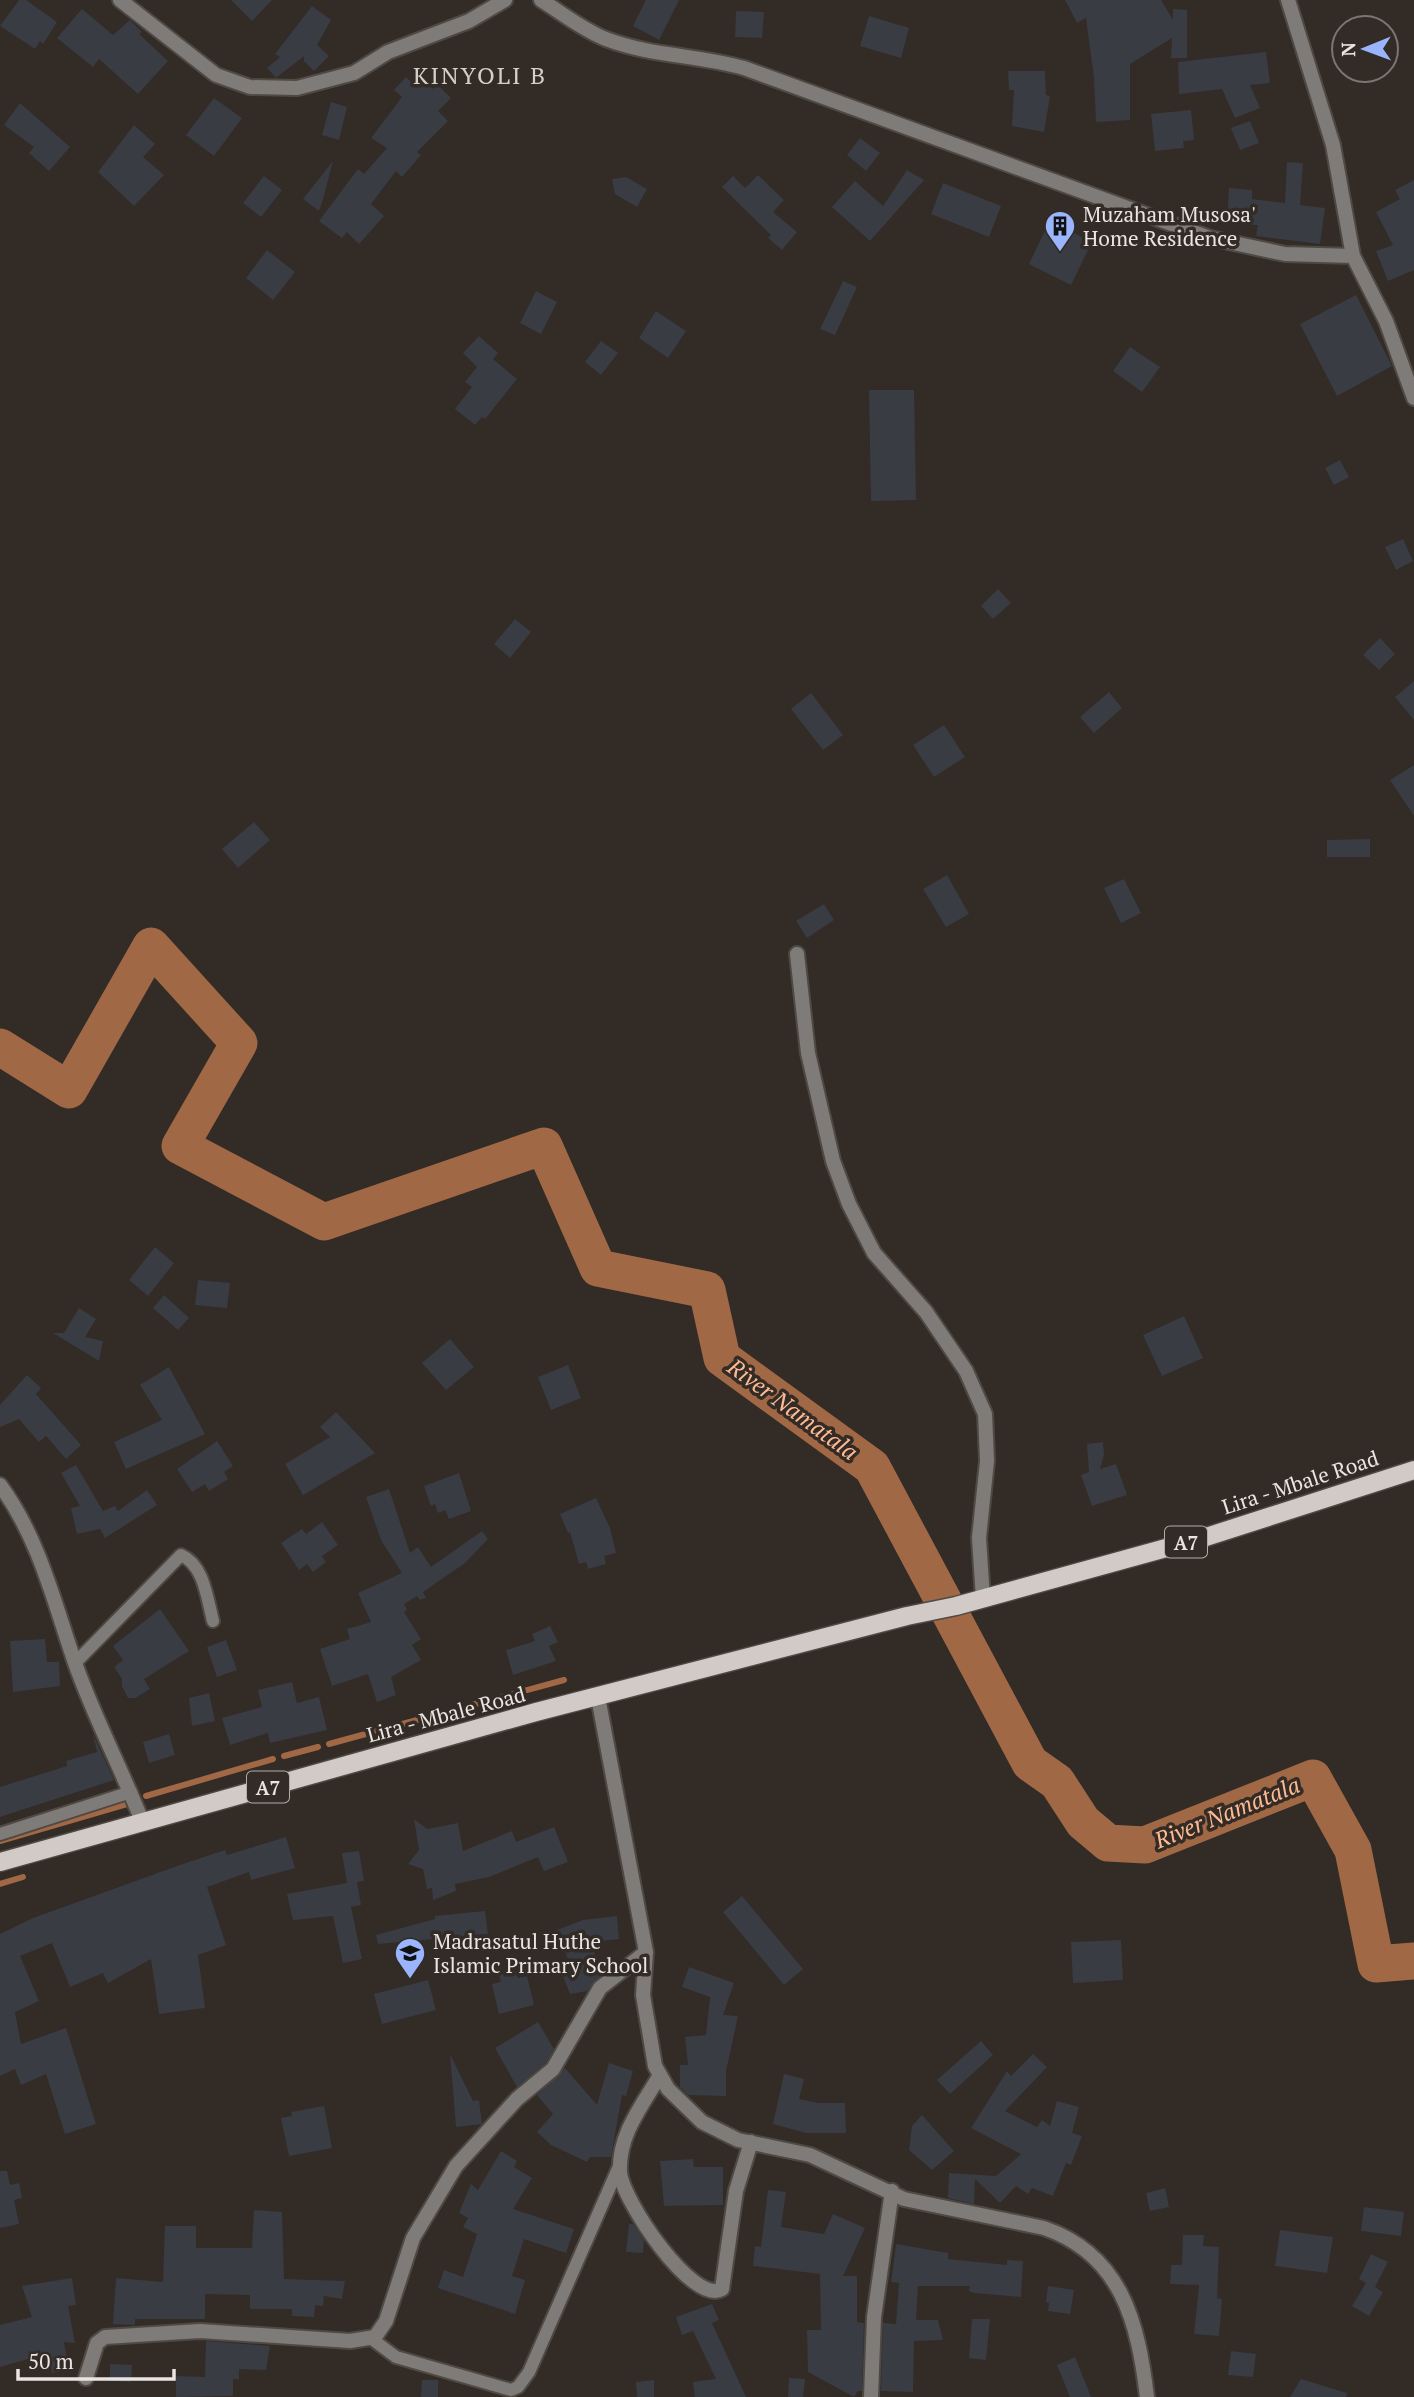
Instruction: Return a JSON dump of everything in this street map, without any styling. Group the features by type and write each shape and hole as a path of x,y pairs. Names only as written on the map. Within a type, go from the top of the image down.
{"main road":[{"name":"Lira - Mbale Road","path":"0,1862 598,1697 907,1616 983,1599 1206,1537 1414,1470"}],"street":[{"path":"120,0 216,75 250,87 297,88 354,73 388,52 469,21 505,0"},
{"path":"541,0 606,39 656,53 720,61 744,68 832,103 1047,177 1210,238 1285,254 1353,256"},
{"path":"1288,0 1333,145 1353,256 1386,321 1414,398"},
{"path":"797,954 808,1054 833,1161 849,1205 874,1253 926,1312 966,1371 985,1414 987,1461 979,1538 983,1599"},
{"path":"0,1485 29,1536 51,1585 75,1663 142,1821"},
{"path":"598,1697 646,1952 643,1995 648,2036 660,2075 682,2107 719,2133 751,2143 810,2155 892,2191 904,2199 1044,2228 1084,2247 1111,2276 1129,2312 1139,2343 1147,2397"},
{"path":"86,2378 97,2343 106,2337 200,2331 333,2341 372,2339 386,2321 413,2238 456,2166 517,2099 553,2069 600,1988 646,1952"},
{"path":"660,2075 625,2133 620,2164 622,2182 641,2220 691,2281 706,2291 716,2292 722,2289 726,2277 736,2191 751,2143"},
{"path":"871,2397 874,2317 892,2191"}],"lane":[{"path":"75,1663 181,1555 191,1560 201,1577 213,1621"},
{"path":"0,1834 131,1792"},
{"path":"372,2339 396,2357 511,2390 518,2388 529,2372 620,2164"}],"building":[{"path":"19,0 26,0 57,22 43,44 40,41 35,49 0,26"},
{"path":"231,0 272,0 252,21"},
{"path":"646,0 679,0 659,40 633,26"},
{"path":"1065,0 1161,0 1173,20 1173,9 1187,10 1187,58 1171,58 1172,38 1130,64 1130,120 1096,122 1094,78 1086,18 1077,23"},
{"path":"312,6 331,20 317,45 329,56 314,71 304,61 304,56 276,78 267,68 280,57 275,54"},
{"path":"82,9 113,35 130,20 142,32 139,34 168,61 138,94 99,59 93,67 57,38"},
{"path":"736,11 764,12 762,38 735,37"},
{"path":"869,16 909,28 901,58 860,46"},
{"path":"1266,52 1270,83 1250,85 1260,108 1235,118 1222,89 1179,94 1178,62"},
{"path":"1008,71 1045,71 1046,95 1050,96 1044,132 1012,126 1014,90 1009,90"},
{"path":"406,77 414,85 421,78 433,89 437,84 451,98 438,111 448,121 417,152 421,155 402,177 396,171 371,204 384,216 359,244 347,232 342,238 319,221 358,169 364,174 387,148 371,138 402,97 394,90"},
{"path":"214,98 242,118 214,156 186,135"},
{"path":"331,102 347,107 339,140 322,135"},
{"path":"20,103 70,147 49,171 29,153 34,147 4,125"},
{"path":"1191,110 1194,140 1183,141 1184,148 1155,151 1151,114"},
{"path":"1250,121 1259,143 1240,150 1231,128"},
{"path":"134,125 155,144 143,157 164,175 134,206 98,172"},
{"path":"860,138 880,153 866,171 847,155"},
{"path":"333,161 323,199 319,211 303,199"},
{"path":"1287,162 1303,163 1300,205 1325,208 1320,244 1256,236 1258,225 1227,224 1229,188 1252,190 1252,199 1285,203"},
{"path":"907,170 924,180 870,241 832,207 855,181 883,206"},
{"path":"758,175 784,200 773,212 797,232 782,250 768,238 771,235 722,187 733,176 745,188"},
{"path":"264,176 282,190 261,217 243,203"},
{"path":"626,177 647,189 637,207 615,194 612,179"},
{"path":"1414,180 1414,270 1388,281 1376,251 1393,245 1376,212 1400,199 1395,190"},
{"path":"943,183 1001,206 989,237 931,214"},
{"name":"Muzaham Musosa' Home Residence","path":"1052,216 1070,225 1068,230 1092,242 1071,285 1029,264"},
{"path":"267,250 295,272 273,300 246,278"},
{"path":"843,281 857,287 835,335 820,329"},
{"path":"536,291 557,302 541,334 520,323"},
{"path":"1356,295 1392,366 1337,396 1300,324"},
{"path":"656,311 686,331 668,358 639,338"},
{"path":"479,336 498,353 493,359 517,379 485,419 482,417 475,425 455,409 472,387 465,382 477,367 463,353"},
{"path":"601,341 618,353 601,375 585,362"},
{"path":"1130,347 1160,367 1142,392 1113,371"},
{"path":"869,390 914,390 916,500 871,501"},
{"path":"1340,460 1349,477 1334,485 1325,468"},
{"path":"1403,539 1413,561 1396,570 1385,547"},
{"path":"998,589 1011,603 993,619 981,606"},
{"path":"515,619 531,632 510,658 494,644"},
{"path":"1380,638 1395,654 1379,670 1363,655"},
{"path":"1414,681 1414,720 1395,697"},
{"path":"1109,692 1122,708 1094,733 1080,717"},
{"path":"811,693 843,735 823,750 791,709"},
{"path":"944,725 965,757 934,777 913,745"},
{"path":"1414,765 1414,816 1390,780"},
{"path":"254,822 270,840 238,868 222,849"},
{"path":"1370,839 1370,857 1327,857 1327,840"},
{"path":"947,875 969,914 946,927 923,889"},
{"path":"1124,879 1141,913 1121,923 1104,888"},
{"path":"824,904 834,920 807,938 796,921"},
{"path":"155,1247 174,1263 148,1296 129,1280"},
{"path":"198,1280 230,1283 227,1308 195,1305"},
{"path":"164,1295 189,1318 178,1330 153,1308"},
{"path":"79,1308 96,1319 85,1337 103,1341 99,1361 53,1333 64,1333"},
{"path":"1184,1316 1203,1358 1162,1376 1143,1335"},
{"path":"450,1339 474,1367 446,1390 422,1363"},
{"path":"568,1365 581,1398 551,1410 538,1377"},
{"path":"169,1367 205,1434 126,1469 114,1442 162,1420 140,1385"},
{"path":"27,1375 41,1388 36,1394 81,1445 66,1459 46,1436 39,1442 19,1419 0,1427 0,1405"},
{"path":"336,1412 375,1453 303,1495 285,1464 330,1437 320,1427"},
{"path":"217,1441 233,1466 224,1472 228,1479 209,1491 205,1484 192,1492 177,1469"},
{"path":"1103,1442 1104,1455 1100,1469 1116,1464 1127,1495 1092,1506 1081,1475 1089,1472 1087,1444"},
{"path":"76,1465 103,1511 115,1506 118,1511 147,1490 157,1505 105,1538 100,1529 77,1534 71,1508 80,1506 61,1473"},
{"path":"459,1473 471,1511 449,1519 445,1510 438,1513 435,1504 431,1506 424,1486"},
{"path":"389,1489 410,1553 418,1547 431,1567 482,1531 488,1539 465,1563 423,1592 426,1598 420,1600 417,1596 404,1604 407,1610 404,1612 421,1639 412,1645 421,1660 391,1677 396,1695 377,1702 368,1674 332,1686 320,1649 350,1639 347,1629 371,1622 358,1593 402,1573 381,1540 366,1497"},
{"path":"596,1498 610,1528 616,1553 604,1556 606,1564 588,1569 586,1562 579,1564 570,1532 568,1533 560,1514"},
{"path":"322,1522 338,1545 322,1556 326,1562 313,1572 307,1564 299,1570 281,1543 302,1529 306,1534"},
{"path":"160,1609 189,1651 144,1679 150,1689 135,1698 128,1698 122,1686 122,1679 114,1667 123,1660 113,1646"},
{"path":"550,1626 558,1642 549,1646 556,1661 513,1675 506,1650 535,1641 532,1634"},
{"path":"45,1639 47,1662 59,1662 60,1686 13,1692 10,1641"},
{"path":"226,1640 237,1670 217,1677 207,1647"},
{"path":"292,1682 297,1703 319,1697 327,1730 270,1743 268,1733 230,1745 222,1718 262,1707 258,1690"},
{"path":"209,1693 215,1721 192,1726 189,1698"},
{"path":"93,1734 114,1780 0,1817 0,1787 67,1766 66,1761 97,1752"},
{"path":"169,1734 175,1755 149,1763 143,1742"},
{"path":"414,1819 427,1829 458,1823 463,1851 512,1831 516,1842 554,1827 568,1862 544,1871 538,1857 489,1877 455,1884 456,1891 433,1900 432,1888 427,1889 423,1869 408,1864 419,1850"},
{"path":"286,1837 295,1868 251,1880 249,1872 207,1887 226,1945 198,1955 205,2008 159,2014 151,1959 108,1983 103,1973 70,1987 52,1943 20,1956 39,2001 15,2012 21,2044 66,2028 96,2124 65,2134 46,2074 21,2085 15,2069 0,2076 0,1934 33,1918 180,1865 225,1850 227,1855"},
{"path":"359,1851 364,1881 357,1882 361,1905 351,1907 362,1959 343,1963 333,1916 293,1920 287,1894 347,1883 342,1853"},
{"path":"742,1896 803,1969 784,1985 723,1912"},
{"path":"485,1911 488,1934 378,1944 376,1935 435,1919 435,1916"},
{"path":"617,1916 619,1939 592,1942 600,1976 587,1991 570,1994 561,1971 571,1967 557,1930 583,1920"},
{"path":"1121,1940 1123,1980 1073,1983 1071,1942"},
{"path":"689,1967 734,1983 723,2015 738,2016 726,2071 726,2096 688,2095 680,2087 680,2065 688,2065 685,2037 706,2035 710,1997 682,1987"},
{"path":"516,1971 518,1978 527,1976 534,2005 499,2014 492,1984 501,1982 499,1975"},
{"path":"428,1980 436,2010 382,2024 374,1994"},
{"path":"538,2022 554,2049 546,2063 517,2087 495,2048"},
{"path":"981,2041 993,2055 950,2094 937,2080"},
{"path":"450,2054 473,2101 479,2100 482,2124 456,2127"},
{"path":"1033,2054 1047,2067 1005,2111 1037,2127 1042,2120 1050,2126 1057,2101 1079,2107 1072,2133 1082,2136 1071,2165 1066,2163 1053,2196 1032,2188 1028,2194 1016,2186 1000,2203 975,2179 974,2204 948,2198 949,2173 996,2176 1021,2154 971,2128 1007,2071 1011,2076"},
{"path":"609,2063 633,2071 626,2096 622,2095 611,2157 590,2157 587,2162 551,2145 537,2132 553,2114 537,2095 565,2068 597,2105"},
{"path":"784,2074 804,2079 799,2099 818,2103 845,2103 846,2133 806,2133 773,2124"},
{"path":"324,2106 332,2148 289,2156 281,2118 292,2116 291,2112"},
{"path":"922,2115 954,2151 932,2170 909,2150 912,2126"},
{"path":"501,2151 517,2161 514,2167 532,2178 513,2209 574,2229 566,2253 524,2239 512,2276 525,2280 515,2314 438,2288 444,2270 463,2277 477,2234 463,2227 468,2218 459,2213 471,2184 478,2190"},
{"path":"693,2159 694,2167 723,2167 723,2205 664,2206 660,2161"},
{"path":"0,2171 7,2171 10,2185 19,2183 22,2198 14,2200 19,2224 0,2228"},
{"path":"1165,2188 1169,2207 1150,2211 1146,2193"},
{"path":"768,2190 786,2192 781,2227 824,2234 833,2214 865,2228 843,2276 857,2276 857,2322 864,2323 862,2391 858,2391 854,2397 808,2372 807,2330 821,2330 820,2274 753,2266 755,2246 761,2247"},
{"path":"1364,2207 1404,2212 1401,2236 1361,2231"},
{"path":"254,2210 282,2212 284,2279 345,2281 342,2299 324,2296 323,2306 315,2305 314,2317 292,2316 292,2309 250,2309 250,2295 205,2294 205,2319 135,2319 135,2325 113,2324 116,2278 163,2282 165,2226 196,2226 196,2248 252,2248"},
{"path":"629,2224 633,2224 644,2240 643,2253 626,2252"},
{"path":"1280,2230 1333,2237 1327,2273 1275,2266"},
{"path":"1183,2235 1204,2235 1203,2246 1219,2247 1217,2298 1222,2299 1219,2336 1194,2334 1199,2285 1170,2284 1171,2265 1182,2265"},
{"path":"896,2244 948,2253 948,2259 1007,2265 1007,2260 1023,2261 1021,2297 974,2293 969,2291 970,2286 918,2286 916,2320 938,2320 943,2340 914,2341 913,2392 881,2391 883,2323 896,2324 899,2283 891,2282"},
{"path":"1371,2254 1388,2262 1375,2287 1383,2292 1369,2316 1352,2306 1366,2283 1359,2279"},
{"path":"72,2278 76,2305 68,2306 75,2343 64,2342 69,2370 52,2373 49,2353 0,2367 0,2325 32,2317 22,2286"},
{"path":"1048,2286 1074,2290 1070,2314 1048,2311"},
{"path":"712,2304 719,2320 712,2323 746,2397 695,2397 693,2382 716,2379 693,2331 682,2335 676,2317"},
{"path":"972,2319 990,2319 986,2360 969,2358"},
{"path":"206,2341 270,2346 266,2370 239,2369 239,2379 233,2379 233,2396 176,2397 176,2376 205,2377"},
{"path":"1231,2351 1256,2354 1253,2377 1228,2375"},
{"path":"1075,2357 1091,2397 1070,2397 1057,2365"},
{"path":"110,2364 132,2365 131,2382 110,2381"},
{"path":"789,2378 805,2379 803,2397 788,2397"},
{"path":"1301,2379 1347,2393 1346,2397 1290,2397"},
{"path":"422,2380 438,2380 438,2397 421,2397"},
{"path":"654,2380 654,2397 637,2397 636,2382"}],"waterway":[{"name":"River Namatala","path":"0,1047 69,1090 151,946 239,1043 180,1146 324,1222 544,1146 598,1268 707,1290 722,1358 872,1467 1030,1763 1057,1782 1083,1822 1108,1843 1145,1845 1313,1778 1353,1850 1376,1964 1414,1961"},
{"path":"329,1744 564,1680"},
{"path":"284,1756 318,1747"},
{"path":"146,1796 273,1759"},
{"path":"0,1841 127,1804"},
{"path":"0,1884 23,1877"}],"place":[{"name":"Muzaham Musosa' Home Residence","path":"1060,253"},
{"name":"Madrasatul Huthe Islamic Primary School","path":"410,1980"}],"district":[{"name":"KINYOLI B","path":"480,75"}]}
